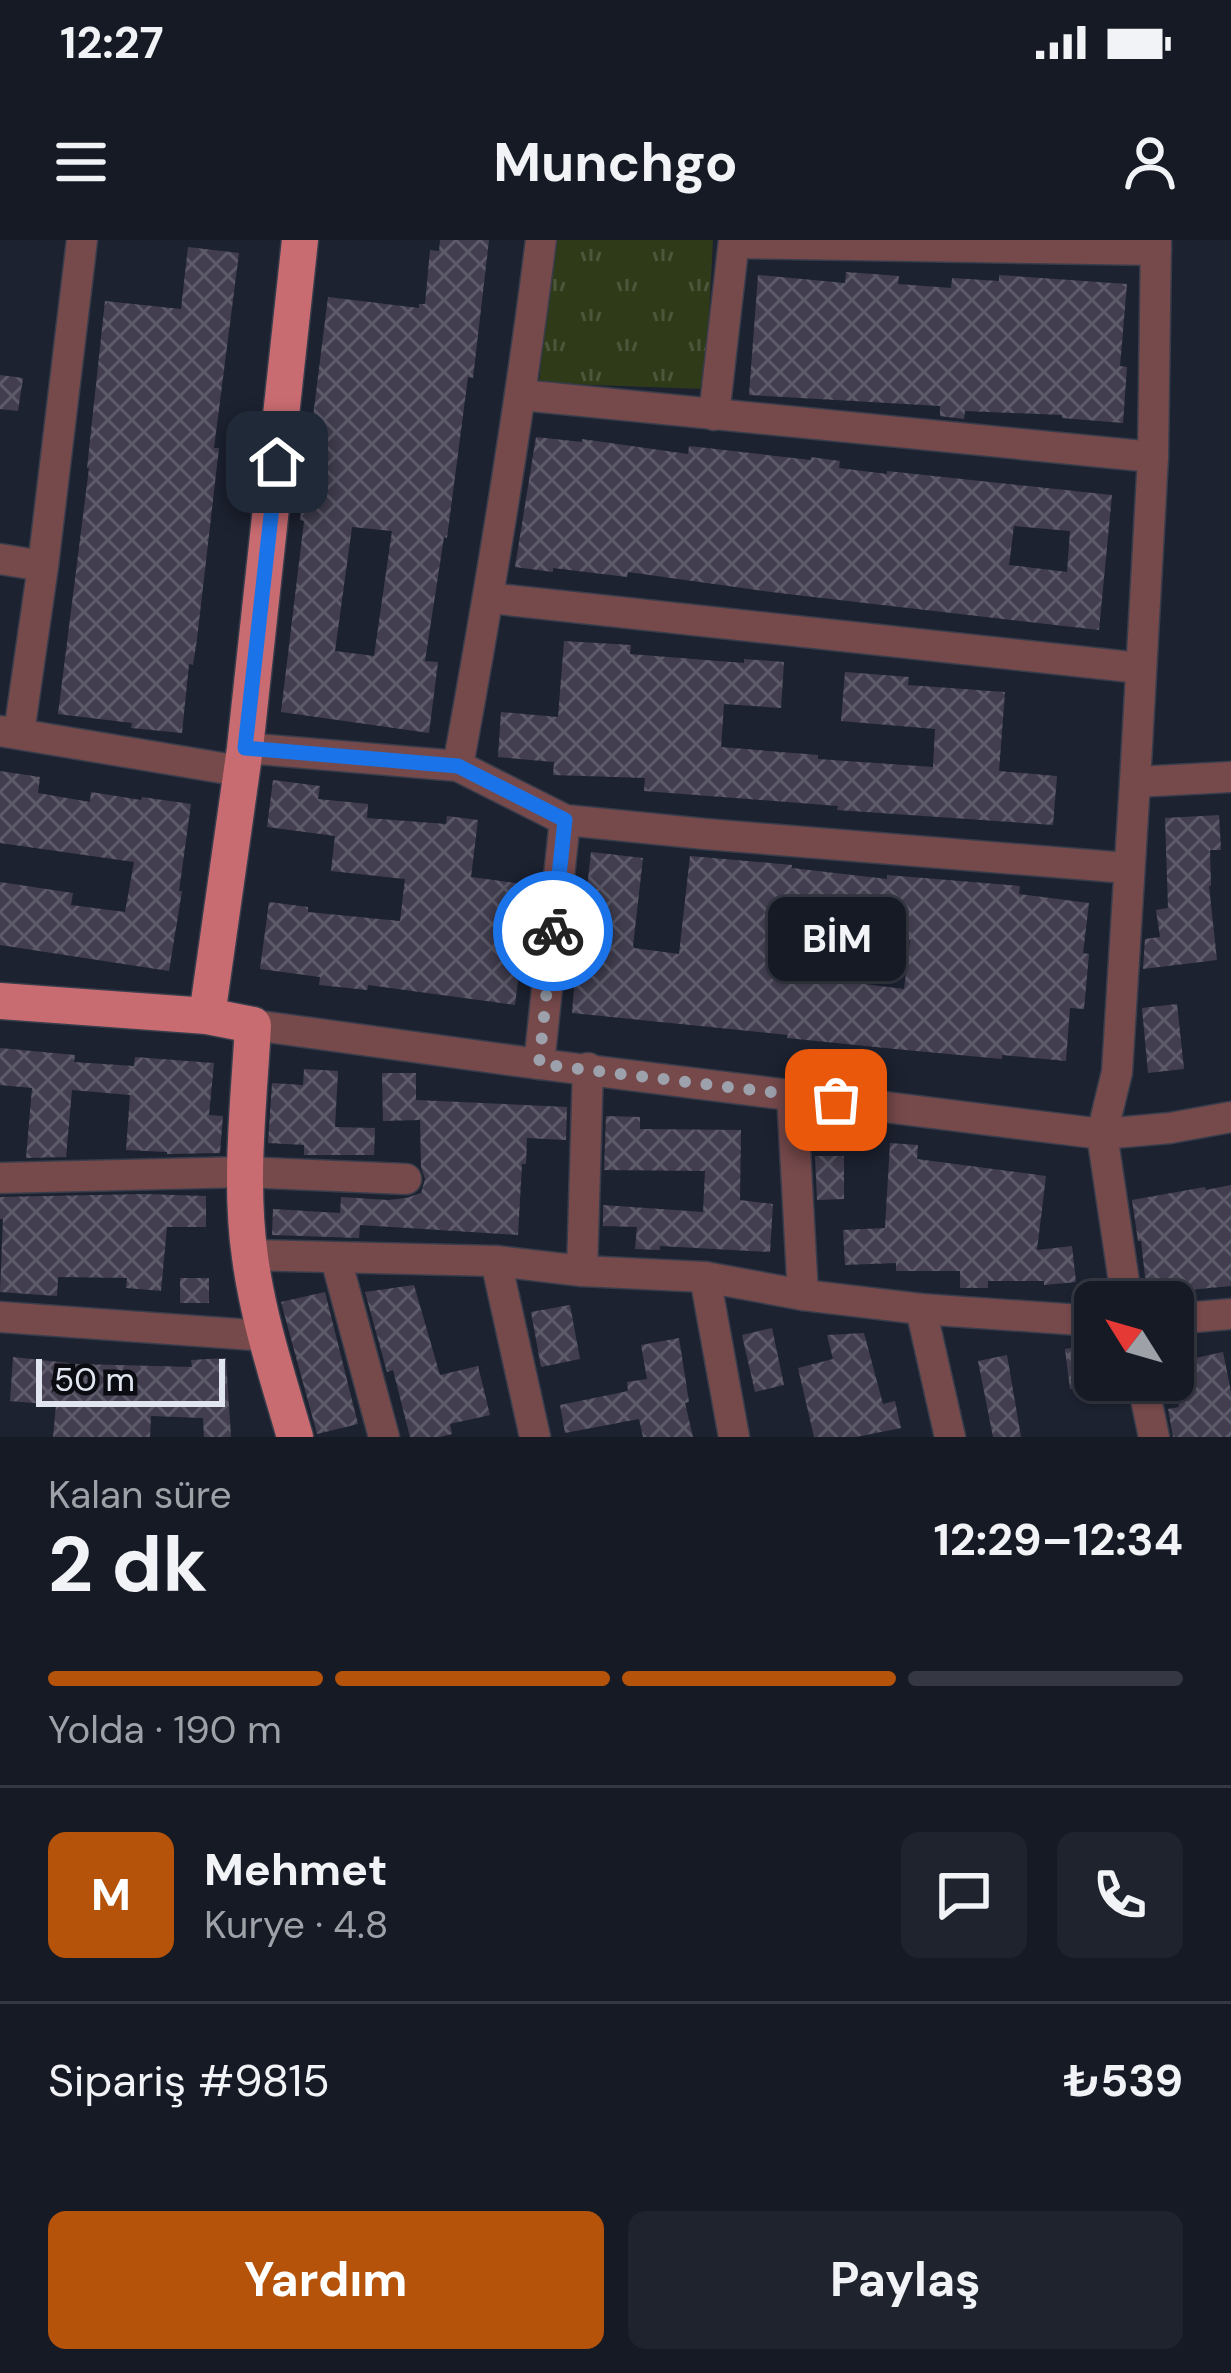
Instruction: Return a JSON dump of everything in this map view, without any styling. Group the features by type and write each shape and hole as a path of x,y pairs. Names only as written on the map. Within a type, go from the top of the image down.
{"main road":[{"path":"206,1016 242,759 300,240"},
{"path":"0,1001 206,1016 253,1024 245,1172 249,1255 295,1437"}],"street":[{"path":"82,240 43,566 9,732 242,759 458,766 565,820 1127,868"},
{"path":"458,766 489,598 542,240"},
{"path":"714,415 734,242 1156,245 1153,457 1135,782 1117,1072 1102,1134 1124,1281"},
{"path":"521,395 1153,457"},
{"path":"0,559 43,566"},
{"path":"489,598 1139,668"},
{"path":"1135,782 1231,777"},
{"path":"539,1064 565,820"},
{"path":"253,1024 1102,1134 1231,1117"},
{"path":"582,1271 588,1068"},
{"path":"791,1094 803,1294"},
{"path":"0,1178 245,1172 406,1179"},
{"path":"249,1255 496,1261 705,1277 921,1309 1074,1320"},
{"path":"336,1258 384,1437"},
{"path":"496,1261 535,1437"},
{"path":"705,1277 734,1437"},
{"path":"921,1309 950,1437"},
{"path":"1194,1317 1231,1314"},
{"path":"0,1317 266,1336"},
{"path":"1146,1401 1154,1437"}],"green space":[{"path":"553,240 713,240 705,389 539,383"}],"building":[{"path":"440,240 489,240 473,378 468,377 425,661 438,662 429,733 281,712 328,297 419,308 425,304 430,250 439,251","holes":["352,527 392,531 374,656 335,651"]},
{"path":"188,247 239,253 214,448 219,448 197,639 193,665 189,664 182,733 58,714 105,301 181,309"},
{"path":"846,272 899,276 898,284 951,288 952,278 999,281 999,275 1127,284 1120,366 1127,367 1123,423 965,411 964,419 940,416 940,406 749,395 758,275 845,283"},
{"path":"0,375 23,378 18,411 0,409"},
{"path":"536,437 688,454 689,446 811,457 840,461 839,468 1112,495 1099,630 628,572 627,577 515,567","holes":["1014,526 1070,531 1067,572 1009,565"]},
{"path":"564,641 631,645 630,654 784,662 781,708 724,704 721,747 818,755 818,759 933,767 935,729 841,721 845,672 909,677 908,685 1005,692 999,771 1057,776 1053,825 644,791 645,778 553,775 554,762 498,757 501,712 558,717"},
{"path":"0,771 40,777 38,793 90,802 91,792 191,804 169,971 0,945 0,882 73,893 71,905 125,912 134,862 0,843"},
{"path":"273,780 320,786 318,799 368,804 367,818 446,824 447,816 478,820 471,877 530,885 515,1005 368,985 367,990 319,985 320,977 260,969 269,902 308,907 308,912 400,921 405,879 331,871 335,836 267,827"},
{"path":"1219,815 1221,850 1210,850 1209,886 1217,960 1143,969 1145,939 1160,937 1156,910 1168,908 1165,818"},
{"path":"591,852 643,858 633,946 679,954 690,856 887,879 887,875 1020,886 1019,894 1089,903 1083,953 1089,954 1084,1009 1070,1008 1066,1061 895,1049 572,1013","holes":["860,935 910,940 904,989 856,983"]},
{"path":"1177,1004 1184,1069 1148,1073 1142,1008"},
{"path":"0,1048 75,1055 74,1062 134,1066 135,1057 214,1063 209,1115 223,1116 220,1153 126,1150 130,1095 72,1090 66,1157 26,1158 32,1088 0,1085"},
{"path":"304,1069 338,1071 335,1127 375,1128 374,1155 304,1155 304,1145 268,1143 272,1083 303,1085"},
{"path":"382,1073 416,1073 416,1100 567,1107 566,1140 527,1138 518,1235 360,1225 359,1238 272,1235 273,1209 340,1213 341,1197 388,1200 421,1193 425,1179 420,1120 383,1121"},
{"path":"606,1116 640,1117 640,1129 741,1130 740,1200 773,1204 770,1252 635,1249 637,1227 603,1226 603,1205 703,1212 705,1171 604,1170"},
{"path":"890,1143 918,1145 917,1159 1046,1176 1037,1250 1072,1246 1076,1281 1044,1285 1044,1281 988,1281 988,1288 960,1288 960,1271 896,1271 896,1263 845,1265 843,1230 885,1228"},
{"path":"815,1156 844,1156 844,1199 817,1200"},
{"path":"1231,1185 1231,1286 1194,1290 1194,1281 1146,1281 1132,1200"},
{"path":"206,1196 206,1227 167,1227 161,1291 126,1288 127,1278 58,1277 57,1296 0,1292 0,1197"},
{"path":"180,1278 209,1278 209,1303 180,1303"},
{"path":"414,1285 440,1375 478,1366 490,1415 450,1424 452,1434 440,1437 410,1437 393,1370 387,1372 365,1292"},
{"path":"325,1292 358,1424 317,1434 281,1302"},
{"path":"570,1305 580,1359 541,1367 531,1312"},
{"path":"772,1328 784,1385 755,1392 742,1335"},
{"path":"864,1333 883,1404 895,1401 901,1428 856,1437 814,1437 798,1368 833,1359 827,1335"},
{"path":"679,1338 693,1437 643,1437 639,1419 565,1433 560,1405 628,1391 627,1382 647,1379 641,1345"},
{"path":"1074,1348 1074,1388 1070,1389 1065,1349"},
{"path":"1223,1352 1231,1392 1231,1437 1173,1437 1168,1409 1179,1407 1178,1401 1194,1401 1194,1358"},
{"path":"1007,1355 1021,1437 993,1437 978,1361"},
{"path":"13,1357 192,1367 191,1360 226,1358 231,1437 204,1437 203,1418 151,1416 150,1437 53,1437 56,1405 10,1401"}],"way so far":[{"path":"553,931 539,1064 836,1100"}],"place":[{"name":"BİM","path":"836,1100"}],"route":[{"path":"277,462 245,748 458,766 565,820 553,931"}]}
